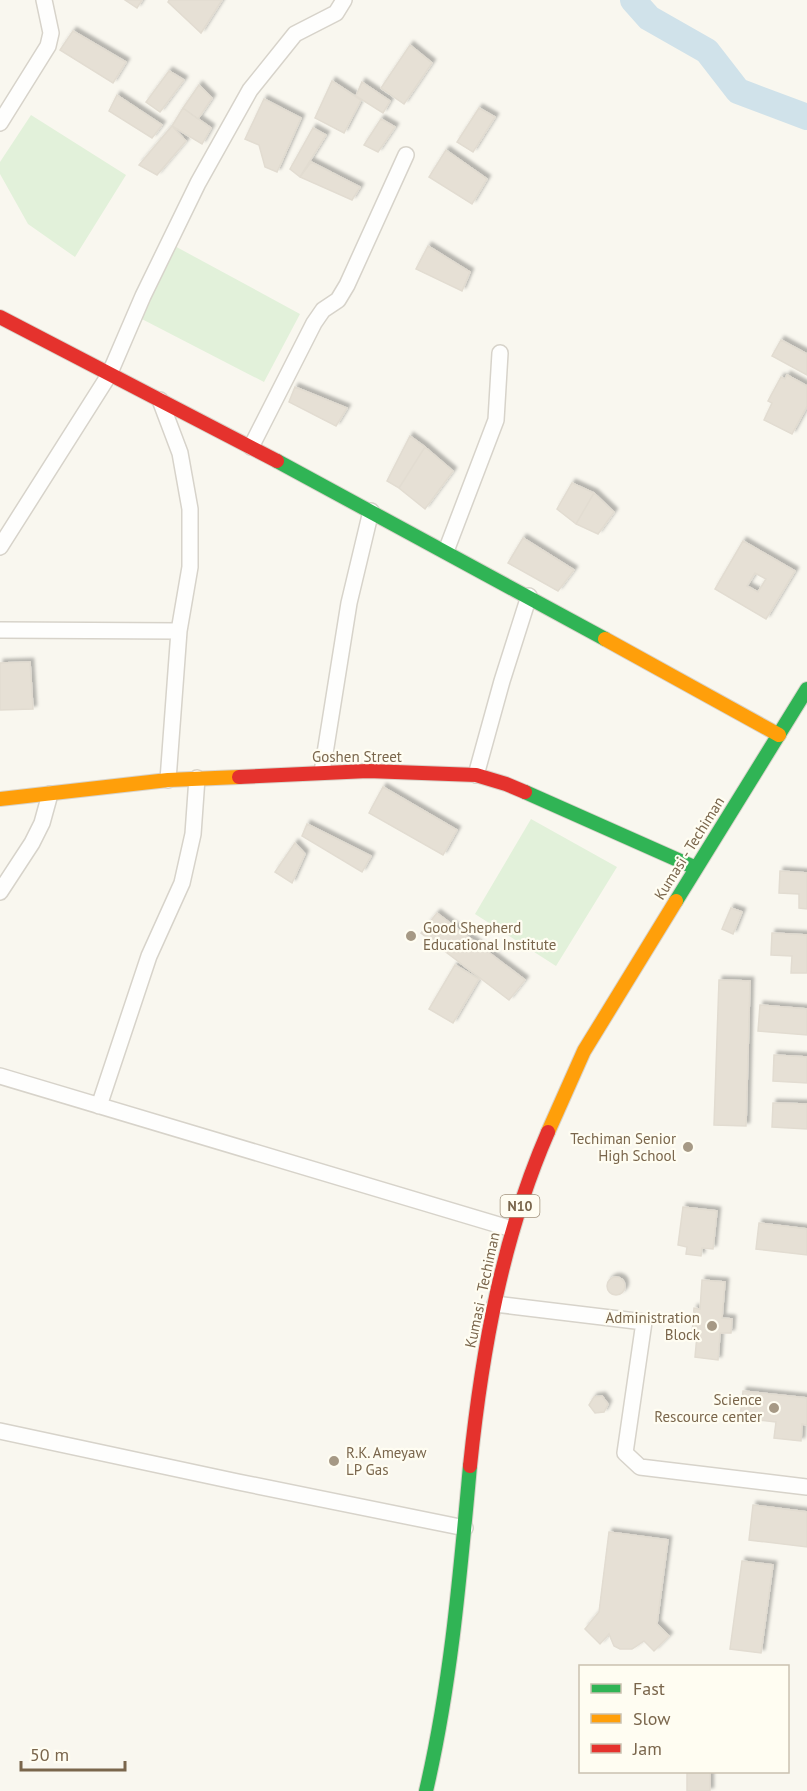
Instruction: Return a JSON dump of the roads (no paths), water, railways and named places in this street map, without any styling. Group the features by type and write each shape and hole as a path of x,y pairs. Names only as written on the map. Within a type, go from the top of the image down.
{"main road":[{"path":"0,317 446,551 779,735"},
{"name":"Kumasi - Techiman","path":"426,1791 443,1711 477,1411 495,1304 512,1229 558,1107 584,1051 807,688"},
{"name":"Goshen Street","path":"0,799 197,778 368,771 476,775 506,784 696,868"}],"street":[{"path":"0,123 48,46 51,33 44,0"},
{"path":"0,547 109,375 153,275 198,183 250,90 295,34 336,13 344,0"},
{"path":"251,447 314,324 324,310 338,300 347,285 406,155"},
{"path":"446,551 496,420 500,353"},
{"path":"160,400 180,453 190,509 190,567 179,631 168,780"},
{"path":"322,772 349,603 371,511"},
{"path":"476,775 501,681 529,596"},
{"path":"0,630 179,631"},
{"path":"99,1106 149,956 182,883 193,834 197,778"},
{"path":"0,892 32,843 42,823 50,794"},
{"path":"2,1082 99,1106 512,1229"},
{"path":"495,1304 644,1322 625,1453 640,1467 807,1487"},
{"path":"0,1431 465,1528"}],"waterway":[{"path":"633,0 649,18 707,51 738,91 807,117"}],"place":[{"name":"Good Shepherd Educational Institute","path":"411,936"},
{"name":"Techiman Senior High School","path":"688,1147"},
{"name":"Administration Block","path":"712,1326"},
{"name":"Science Rescource center","path":"774,1408"},
{"name":"R.K. Ameyaw LP Gas","path":"334,1461"}]}
